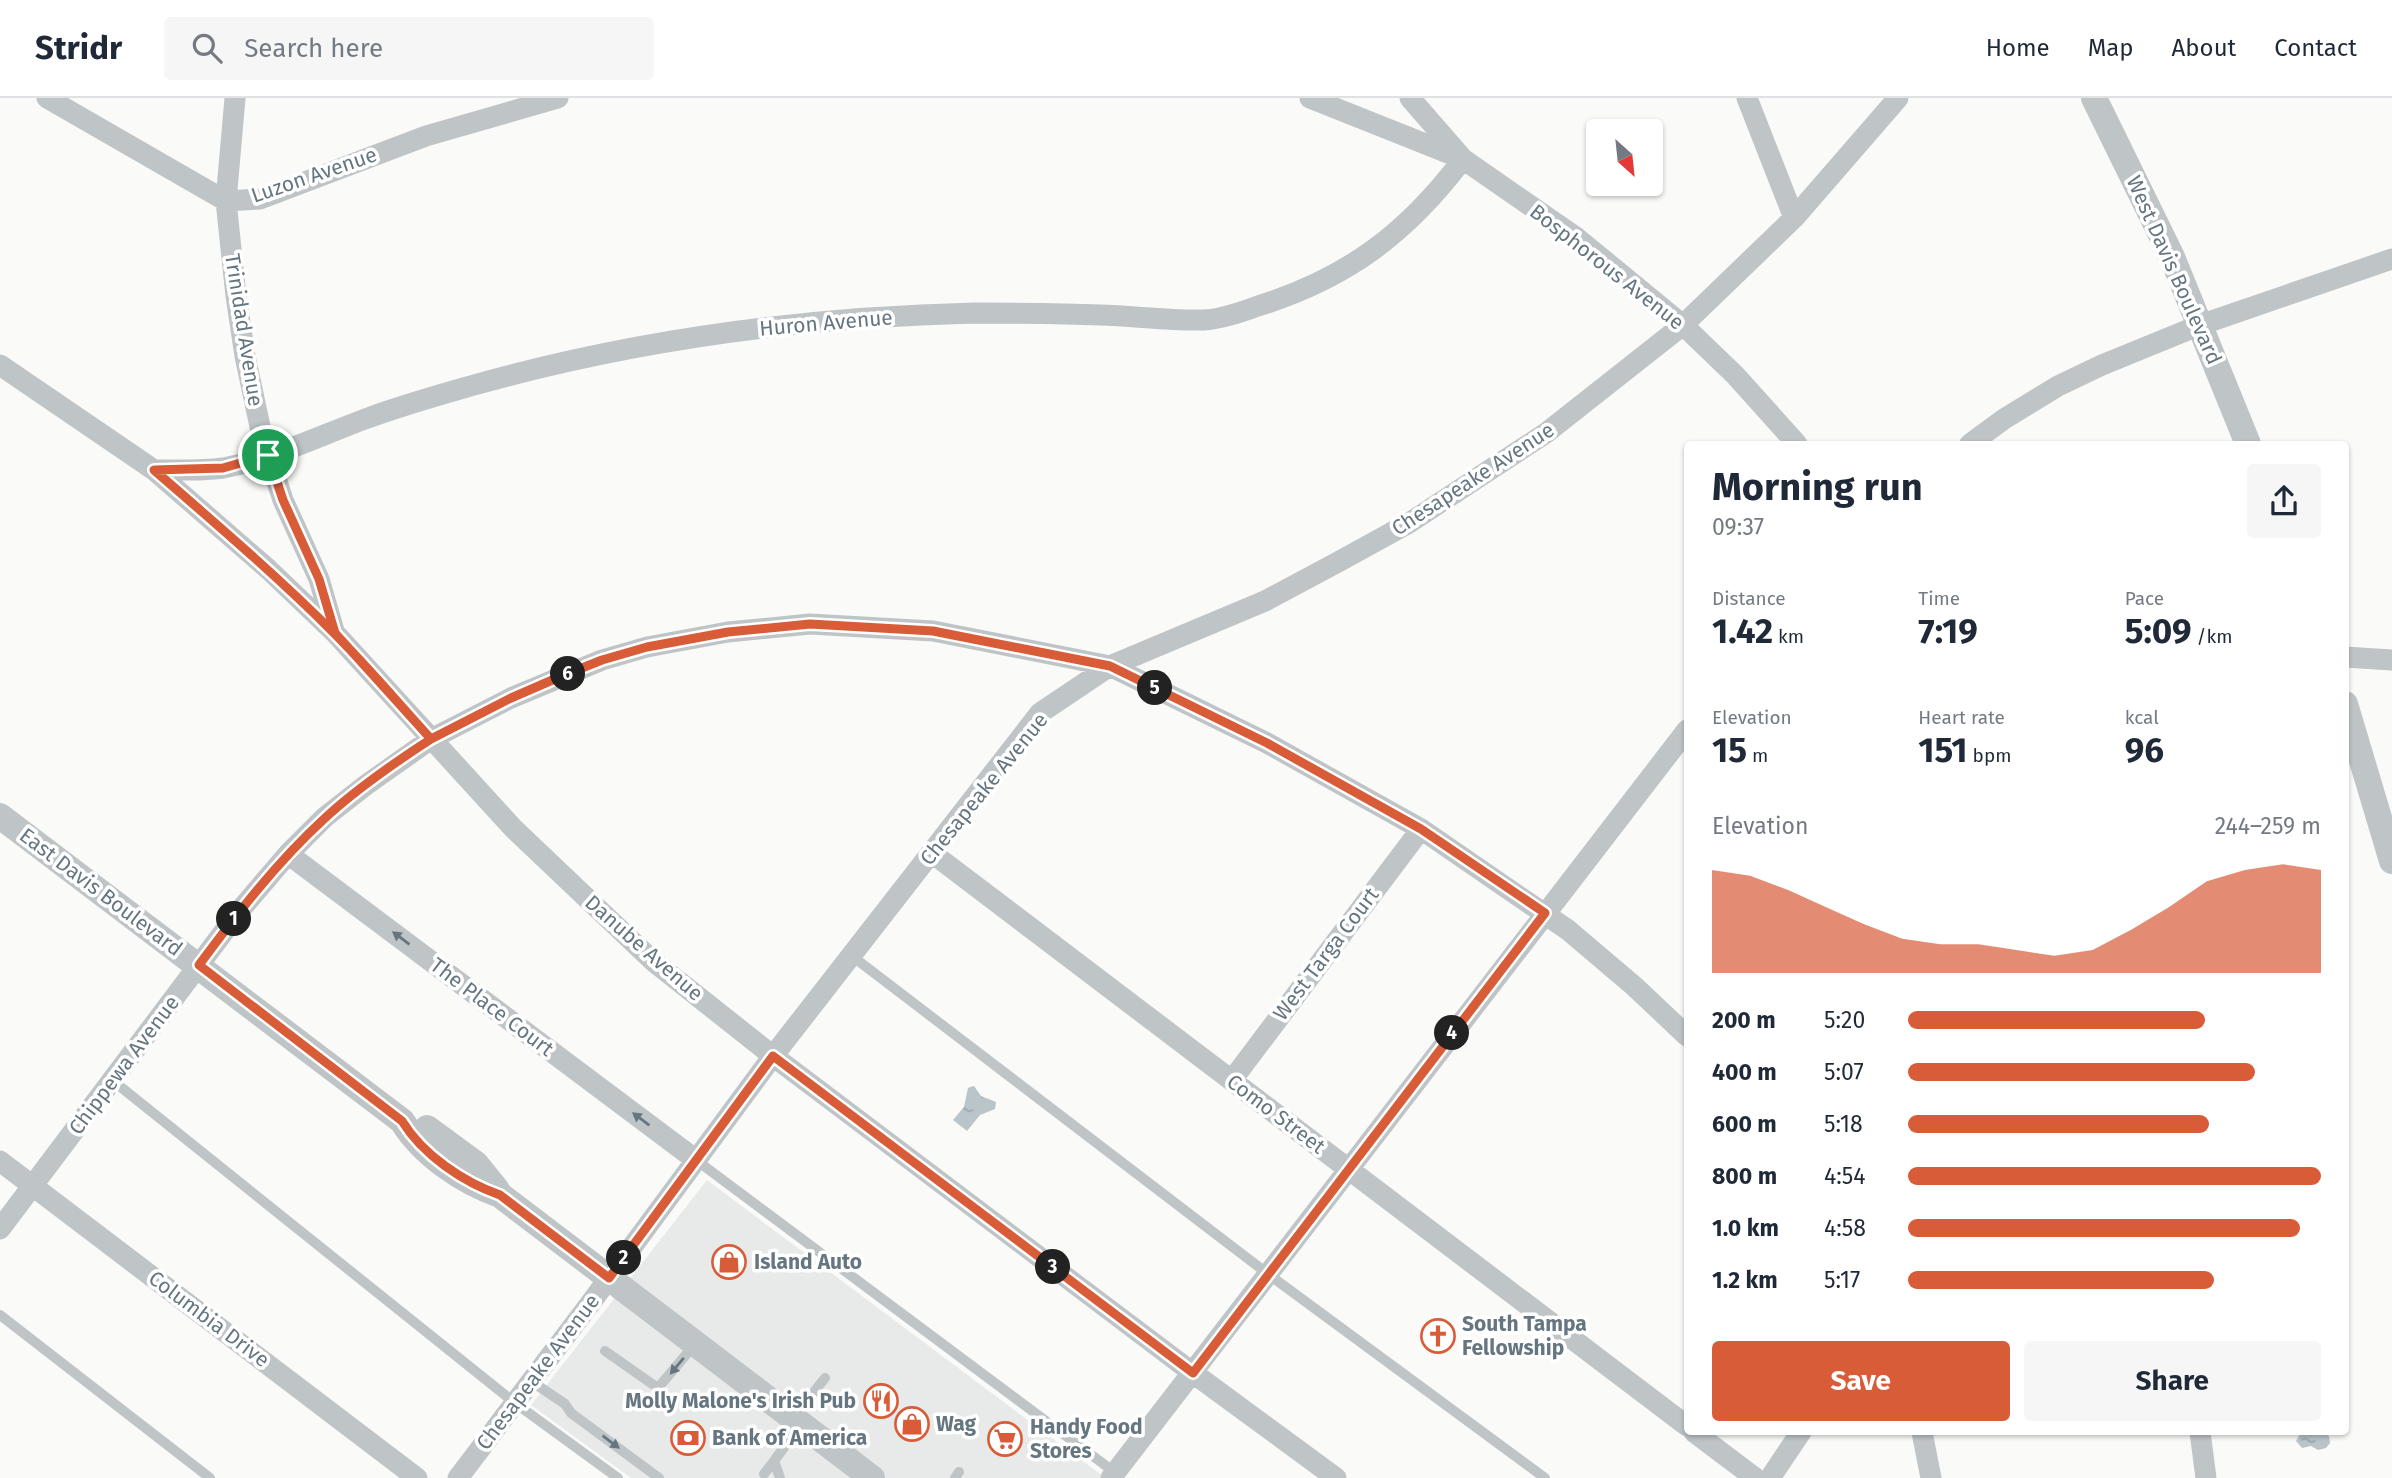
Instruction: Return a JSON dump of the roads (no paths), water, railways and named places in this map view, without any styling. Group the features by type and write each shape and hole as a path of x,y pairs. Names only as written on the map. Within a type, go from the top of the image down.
{"street":[{"name":"Luzon Avenue","path":"47,98 226,201 260,199 426,136 558,98"},
{"name":"Trinidad Avenue","path":"234,98 226,201 245,356 268,455 283,500 319,579 335,633"},
{"path":"1310,98 1463,159"},
{"name":"Bosphorous Avenue","path":"1410,98 1463,159 1577,238 1683,326 1735,375 1794,441"},
{"path":"1747,98 1794,218"},
{"name":"Chesapeake Avenue","path":"458,1478 773,1056 1040,713 1110,666 1265,601 1409,523 1546,433 1683,326 1794,218 1898,98"},
{"name":"West Davis Boulevard","path":"2094,98 2172,257 2247,441"},
{"name":"Huron Avenue","path":"154,470 223,468 268,455 369,417 488,381 610,352 764,327 839,319 971,313 1208,320 1260,306 1346,269 1381,246 1411,220 1463,159"},
{"path":"1974,441 2058,386 2102,365 2200,325 2392,259"},
{"name":"Danube Avenue","path":"0,365 154,470 259,561 335,633 513,828 653,961 773,1056 1336,1478"},
{"name":"Chippewa Avenue","path":"0,1229 241,909 288,853 325,817 431,739 511,698 602,660 647,647 728,632 810,624 933,631 1110,666 1267,743 1421,829 1545,913 1602,958 1684,1033"},
{"path":"2349,657 2392,660"},
{"path":"2349,717 2392,861"},
{"path":"1116,1476 1348,1169 1684,734"},
{"name":"East Davis Boulevard","path":"0,816 402,1121 426,1150 464,1178 500,1195 867,1476"},
{"name":"West Targa Court","path":"1232,1080 1421,829"},
{"name":"The Place Court","path":"288,853 696,1160"},
{"name":"Como Street","path":"932,853 1684,1424"},
{"name":"Columbia Drive","path":"0,1161 417,1478"},
{"path":"1698,1435 1755,1478"},
{"path":"1770,1478 1799,1435"},
{"path":"1923,1435 1931,1478"},
{"path":"2200,1435 2206,1478"}],"lane":[{"path":"852,956 1268,1274 1545,1478"},
{"path":"111,1080 515,1403 618,1478"},
{"path":"696,1160 1116,1476"},
{"path":"0,1315 210,1478"},
{"path":"605,1351 658,1388 695,1344"},
{"path":"764,1474 825,1378"},
{"path":"531,1381 565,1404 571,1413 659,1478"},
{"path":"774,1461 780,1478"}],"water":[{"path":"974,1086 981,1096 996,1102 995,1109 980,1115 967,1131 953,1120 964,1107 968,1088"},
{"path":"2299,1435 2327,1435 2330,1443 2326,1448 2318,1450 2311,1446 2302,1448 2296,1441"}],"place":[{"name":"Island Auto","path":"729,1262"},
{"name":"South Tampa Fellowship","path":"1438,1336"},
{"name":"Molly Malone's Irish Pub","path":"881,1401"},
{"name":"Wag","path":"912,1424"},
{"name":"Bank of America","path":"688,1438"},
{"name":"Handy Food Stores","path":"1005,1439"}]}
